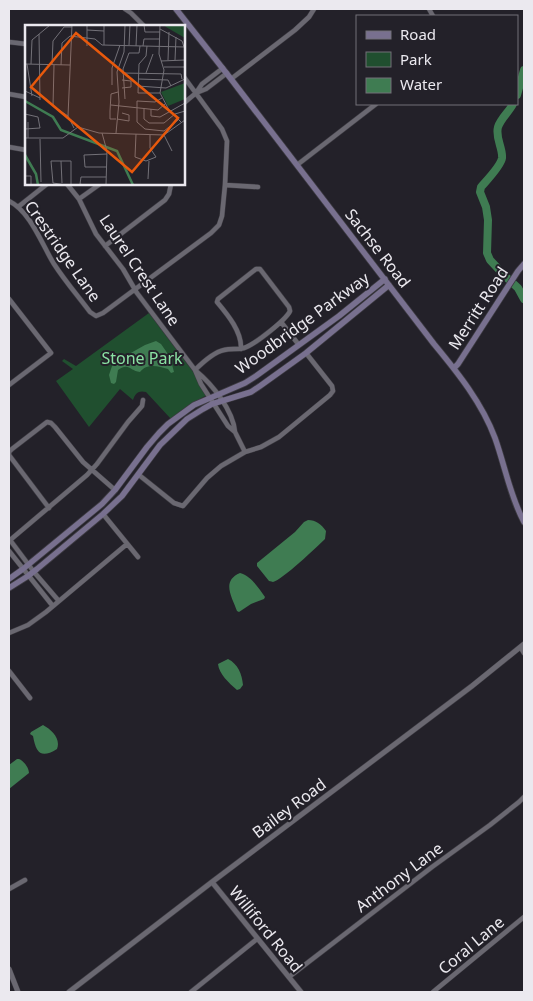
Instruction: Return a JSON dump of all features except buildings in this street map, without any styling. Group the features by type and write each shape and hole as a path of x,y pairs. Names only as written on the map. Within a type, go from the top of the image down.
{"main road":[{"name":"Sachse Road","path":"176,9 466,384 486,417 524,522"},
{"name":"Merritt Road","path":"454,368 524,264"},
{"name":"Woodbridge Parkway","path":"9,579 102,504 115,490 147,447 168,424 194,405 245,383 256,376 385,279"},
{"name":"Woodbridge Parkway","path":"9,588 34,572 122,496 148,460 187,419 203,409 256,389 306,353 389,285"}],"street":[{"path":"125,9 143,25"},
{"path":"231,78 304,22 314,9"},
{"path":"9,42 25,44"},
{"path":"185,102 196,93 206,89 225,70"},
{"path":"135,289 211,233 218,225 222,216 226,185 227,141 222,129 185,78"},
{"path":"9,94 25,96"},
{"path":"297,165 375,105"},
{"path":"9,148 25,150"},
{"path":"18,207 46,185"},
{"name":"Laurel Crest Lane","path":"68,185 79,199 96,234 195,370 201,384 228,426 235,432"},
{"path":"79,199 99,185"},
{"path":"105,246 165,200 169,194 171,185"},
{"path":"226,185 258,187"},
{"name":"Crestridge Lane","path":"9,201 18,207 37,232 58,270 90,312 96,316 103,313 135,289"},
{"path":"195,370 220,351 225,349 241,349 247,348 289,314 289,307 260,269 256,269 221,296 217,302 229,317 240,336 241,349"},
{"path":"9,298 51,353 9,385"},
{"path":"281,322 299,345"},
{"path":"138,475 174,503 183,506 221,466 245,452 279,437 332,393 333,390 332,386 306,353"},
{"name":"Laurel Crest Lane","path":"195,370 206,379 218,394 234,423 235,432"},
{"path":"58,600 9,541 92,470 142,406 143,400"},
{"path":"49,508 10,457 9,452 49,422 56,427 79,458 115,490"},
{"path":"235,432 245,452"},
{"path":"103,514 138,557"},
{"path":"9,633 28,625 46,612 52,605 127,544"},
{"path":"9,552 52,605"},
{"path":"523,646 524,654"},
{"name":"Bailey Road","path":"69,992 523,646"},
{"path":"9,671 30,698"},
{"name":"Anthony Lane","path":"289,977 520,802 524,796"},
{"path":"9,889 25,880"},
{"name":"Williford Road","path":"212,882 301,992"},
{"name":"Coral Lane","path":"433,992 524,917"},
{"path":"191,992 258,939"},
{"path":"9,969 18,992"}],"green space":[{"name":"Stone Park","path":"149,313 194,373 206,394 205,396 171,419 146,392 141,391 133,400 120,389 89,427 56,381 73,369 62,361 64,359 76,366"}],"water":[{"path":"156,341 161,344 170,357 174,372 171,373 168,369 157,366 146,367 140,372 125,367 118,370 116,382 114,384 111,383 109,375 113,363"},
{"path":"308,520 322,526 326,531 325,539 284,576 273,582 269,581 257,566 257,563"},
{"path":"240,573 251,579 265,597 239,612 231,595 229,585 234,576"},
{"path":"228,659 237,667 240,673 243,685 240,689 237,690 222,675 219,668 218,664"},
{"path":"43,725 50,729 58,742 57,749 47,754 40,753 33,736 30,734"},
{"path":"17,759 24,763 29,773 9,789 9,765"}],"waterway":[{"path":"518,91 524,70"},
{"path":"512,105 501,121 497,131 502,154 501,161 481,187 480,192 486,207 488,220 487,253 490,260 518,288 524,299"}]}
